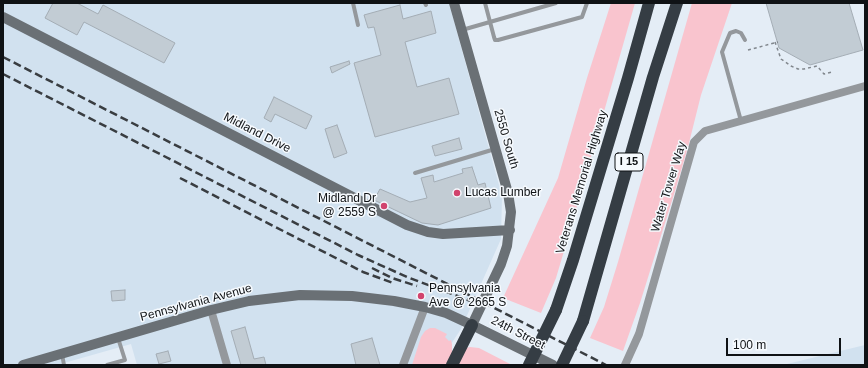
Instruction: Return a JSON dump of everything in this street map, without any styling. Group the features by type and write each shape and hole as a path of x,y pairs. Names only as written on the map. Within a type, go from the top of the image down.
{"highway":[{"name":"Veterans Memorial Highway","path":"529,365 556,310 574,260 649,3"},
{"name":"I 15","path":"562,365 583,321 653,77 676,3"},
{"path":"452,365 472,325"}],"street":[{"name":"2550 South","path":"454,3 508,193 511,212 508,246 472,325"},
{"name":"Midland Drive","path":"3,17 407,225 428,232 443,234 510,230"},
{"name":"Water Tower Way","path":"625,365 639,334 694,142 705,131 865,86"},
{"name":"Pennsylvania Avenue","path":"27,364 211,310 249,301 300,295 352,296 394,301 446,313 472,325"},
{"path":"403,365 425,307"},
{"path":"211,310 227,365"},
{"name":"24th Street","path":"472,325 553,365"}],"lane":[{"path":"353,3 358,25"},
{"path":"485,3 495,40 501,40 582,17 587,3"},
{"path":"461,30 556,3"},
{"path":"741,121 722,52 730,32 736,31 741,33 745,40"},
{"path":"415,173 495,148"},
{"path":"118,337 127,365"},
{"path":"62,354 64,365"},
{"path":"107,365 125,360"}],"path":[{"path":"775,42 781,59 791,66 798,69 817,66 824,74 832,72"},
{"path":"748,50 778,42"}],"shaded area":[{"path":"3,3 449,3 502,196 501,239 461,329 437,365 137,365 131,344 57,365 3,365"},
{"path":"611,3 635,3 556,278 541,313 503,298 558,178 587,78"},
{"path":"692,3 732,3 701,95 675,191 640,303 623,351 590,338 604,307 618,262"},
{"path":"430,328 435,328 447,334 445,337 449,341 451,340 452,355 446,365 412,365 421,337 425,331"},
{"path":"865,345 865,365 787,364"},
{"path":"466,348 479,348 512,365 458,365"}],"building":[{"path":"53,3 77,3 98,14 103,5 175,43 164,63 84,22 77,35 45,18"},
{"path":"766,3 849,3 863,50 810,65 779,48"},
{"path":"400,5 403,19 431,11 436,33 405,42 417,87 449,78 459,114 375,137 354,63 381,55 374,27 368,28 364,15"},
{"path":"349,61 350,64 332,73 330,67"},
{"path":"274,97 312,116 306,129 275,114 271,122 264,118"},
{"path":"337,125 347,153 334,158 325,129"},
{"path":"459,138 462,149 435,156 432,146"},
{"name":"Lucas Lumber","path":"472,167 478,185 485,183 491,208 438,225 422,223 374,200 380,189 410,202 427,198 421,178 433,175 434,182 463,173 462,169"},
{"path":"125,290 125,300 112,301 111,291"},
{"path":"245,327 254,359 264,357 266,365 241,365 231,331"},
{"path":"372,338 380,365 356,365 351,344"},
{"path":"168,351 171,361 159,364 156,354"}],"railway":[{"path":"3,57 606,365"},
{"path":"3,74 358,255 407,277 476,303"},
{"path":"180,178 363,272 393,283"},
{"path":"372,268 392,278 417,286"}],"place":[{"name":"Lucas Lumber","path":"457,193"},
{"name":"Midland Dr @ 2559 S","path":"384,206"},
{"name":"Pennsylvania Ave @ 2665 S","path":"421,296"}]}
